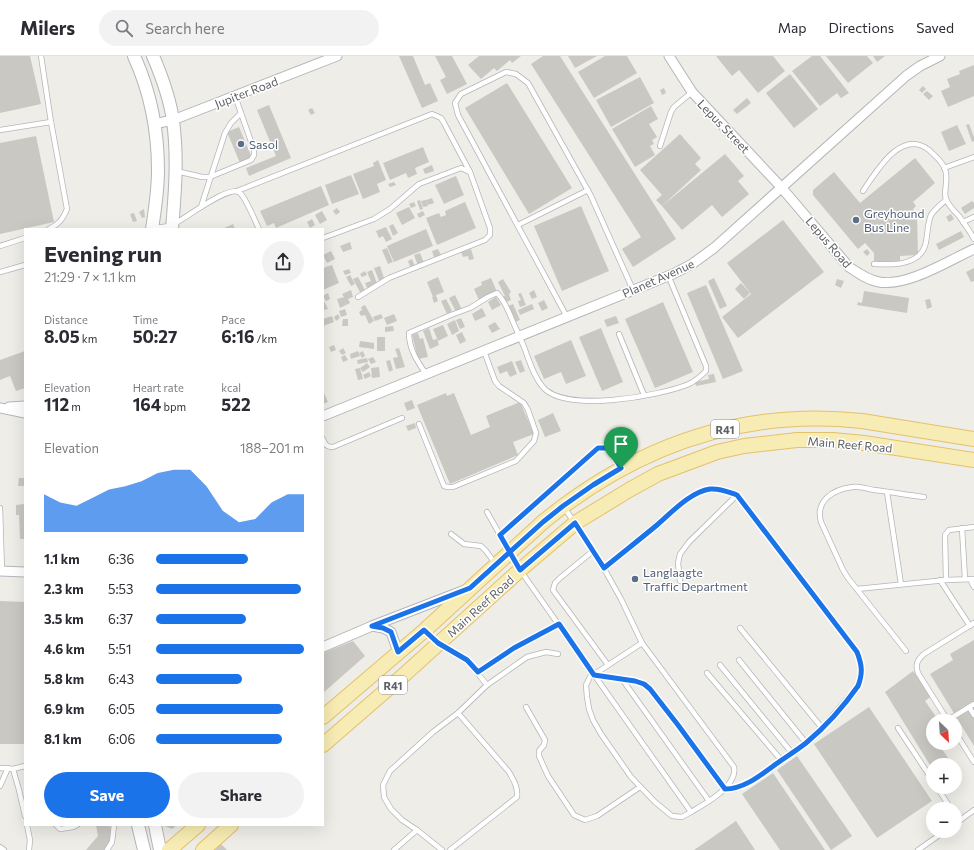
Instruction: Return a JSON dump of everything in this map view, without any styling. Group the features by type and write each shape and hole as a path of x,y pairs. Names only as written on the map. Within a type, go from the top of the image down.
{"main road":[{"path":"134,56 144,82 154,124 158,170 156,203 152,228"},
{"path":"153,56 160,74 173,120 176,185 172,227"},
{"name":"Main Reef Road","path":"324,716 424,630 496,564 563,506 621,468 669,445 722,429 780,420 819,418 847,420 974,439"},
{"name":"Main Reef Road","path":"324,744 575,523 658,474 717,452 744,446 797,440 833,440 892,447 974,460"},
{"path":"424,630 438,643"},
{"path":"138,826 144,850"},
{"path":"155,826 160,850"},
{"path":"169,850 197,826"},
{"path":"203,850 230,826"}],"street":[{"name":"Jupiter Road","path":"154,124 173,120 336,56"},
{"name":"Planet Avenue","path":"324,416 633,290 692,264 702,258 906,76 920,66 940,56"},
{"name":"Lepus Street","path":"673,58 692,92 782,187"},
{"name":"Lepus Road","path":"782,187 849,267 863,276 878,282 894,283 909,280 974,249"},
{"path":"2,408 24,406"},
{"path":"2,408 24,414"},
{"path":"1,571 24,572"},
{"path":"324,647 372,626 470,588"},
{"path":"372,626 383,628 391,632 398,652"}],"lane":[{"path":"41,56 67,209 63,219 52,228"},
{"path":"567,317 458,115 455,103 461,94 506,72 516,74 528,83 588,190 633,290"},
{"path":"660,146 671,112 674,107 692,92"},
{"path":"176,171 202,177 210,177 251,160 254,155 254,150 235,96"},
{"path":"201,207 225,133 231,123 241,113"},
{"path":"162,228 172,227 201,207 230,192 237,191 432,114 441,118 444,122 470,172 490,228 490,235 485,240 390,278 358,296"},
{"path":"0,130 51,122"},
{"path":"863,191 885,161 895,151 904,145 915,144 924,146 939,160 944,168 947,182 945,194 946,200 974,239"},
{"path":"944,168 974,157"},
{"path":"324,238 374,220 419,184 461,168 470,172"},
{"path":"518,225 588,190"},
{"path":"237,191 242,195 258,228"},
{"path":"874,264 887,265 905,263 917,256 925,246 930,217 936,208 946,200"},
{"path":"963,222 974,217"},
{"path":"0,246 24,238"},
{"path":"0,272 24,265"},
{"path":"426,374 415,358 409,340 409,333 451,314 470,308 497,293 502,298 520,336 532,368 542,387 552,394 571,399 595,402 619,401 689,384 706,371 706,366 668,275"},
{"path":"620,334 644,395"},
{"path":"419,424 444,486 448,487 453,487 495,471 516,461 534,441 536,433 528,410 524,403 499,386 495,381 484,351"},
{"path":"324,442 325,445 333,447 402,418"},
{"path":"500,535 598,448 607,448 621,468"},
{"path":"906,651 848,578 819,515 820,508 830,495 838,490 854,486 924,497"},
{"path":"604,568 695,494 710,489 724,490 737,495 857,652 862,668 861,679 858,686 822,728 806,743 765,773 740,787 725,789"},
{"path":"888,492 901,584"},
{"path":"680,581 678,563 680,554 689,542 737,495"},
{"path":"563,506 604,568 642,643 734,766 735,774 725,789 709,801 682,817 672,816 640,787 605,740 593,720 589,709 586,685 587,680 642,643"},
{"path":"0,508 1,571"},
{"path":"487,512 520,570 691,812"},
{"path":"946,580 945,534 949,530 974,527"},
{"path":"962,528 970,579 974,587"},
{"path":"451,534 464,544 481,546 496,564"},
{"path":"594,551 560,578 555,583 553,590 608,665"},
{"path":"857,589 940,580 970,579"},
{"path":"940,580 972,625 924,654 916,665 918,673 944,714"},
{"path":"478,672 514,648 559,624"},
{"path":"740,628 822,728"},
{"path":"438,643 467,660 487,685"},
{"path":"442,850 402,820 391,809 384,797 383,785 390,771 433,732 458,713 487,685 527,657 546,652 558,654"},
{"path":"739,660 806,743"},
{"path":"720,665 792,753"},
{"path":"707,673 782,760"},
{"path":"594,675 635,681 644,684 650,689 725,789"},
{"path":"622,679 709,801"},
{"path":"958,714 972,706 974,715"},
{"path":"526,707 545,740 544,745 539,751 539,756 548,776 574,815 585,820 597,816 640,787"},
{"path":"450,850 517,797 518,790 509,772 458,713"},
{"path":"898,728 926,770"},
{"path":"962,743 974,762"},
{"path":"0,768 24,766"},
{"path":"0,786 10,768"},
{"path":"10,768 19,790 24,812"},
{"path":"962,818 974,810"},
{"path":"27,826 30,840 29,850"},
{"path":"57,826 60,829 75,826"},
{"path":"107,850 112,840 114,826"},
{"path":"394,850 417,830"},
{"path":"918,850 935,838"},
{"path":"0,847 4,850"}],"building":[{"path":"0,56 30,56 41,104 0,113"},
{"path":"399,56 413,56 425,85 430,83 438,101 422,108"},
{"path":"435,56 452,56 467,84 447,94 440,80 446,77"},
{"path":"479,56 521,56 512,63 510,60 497,71 494,68 481,79 468,65"},
{"path":"543,56 560,56 676,239 633,267 622,249 641,237 531,64"},
{"path":"568,56 597,56 575,68"},
{"path":"605,56 627,56 637,73 594,98 578,72"},
{"path":"716,56 773,56 785,71 758,93 739,70 732,76"},
{"path":"812,56 820,56 849,93 841,98 837,93 820,106 792,71"},
{"path":"826,56 867,56 873,63 848,83"},
{"path":"873,56 885,56 877,62"},
{"path":"974,65 974,96 948,107 941,91 950,87 947,79 960,74 959,71"},
{"path":"790,74 818,109 794,128 766,93"},
{"path":"640,77 654,103 611,127 596,100"},
{"path":"507,83 572,188 529,214 465,108"},
{"path":"923,86 926,89 922,93 919,90"},
{"path":"664,88 666,93 662,95 660,90"},
{"path":"927,91 933,96 929,100 923,94"},
{"path":"747,98 751,103 737,114 733,110"},
{"path":"269,105 291,158 249,176 246,168 276,156 257,110"},
{"path":"651,106 658,119 649,124 657,137 652,140 654,144 650,146 655,155 635,167 612,129"},
{"path":"312,108 315,113 311,115 308,110"},
{"path":"707,110 725,130 722,133 704,113"},
{"path":"969,124 974,137 974,141 972,142 966,125"},
{"path":"957,125 966,144 949,151 941,132"},
{"path":"239,127 252,158 240,163 227,132"},
{"path":"680,134 701,158 695,164 701,170 662,206 656,200 662,195 640,170"},
{"path":"36,136 54,222 0,234 0,143"},
{"path":"423,147 429,162 415,168 417,174 408,178 406,173 390,180 383,163"},
{"path":"725,154 744,176 738,181 749,194 722,217 712,205 682,230 662,206"},
{"path":"915,158 935,183 913,202 916,206 913,209 917,214 918,255 900,256 900,261 874,262 874,253 865,243 858,249 813,195 813,190 834,172 860,203"},
{"path":"378,160 386,180 377,184 380,192 363,199 353,174 374,166 373,163"},
{"path":"432,165 434,171 425,174 423,169"},
{"path":"351,175 359,194 332,204 325,185"},
{"path":"456,176 464,195 444,204 435,185"},
{"path":"394,182 396,185 390,187 388,184"},
{"path":"321,186 329,205 276,228 274,223 267,226 260,211"},
{"path":"432,198 434,203 428,205 426,200"},
{"path":"420,200 423,209 420,210 417,201"},
{"path":"426,200 428,206 423,207 421,201"},
{"path":"972,201 974,203 974,208 965,214 961,208"},
{"path":"414,202 416,206 411,208 409,204"},
{"path":"465,202 476,228 437,245 426,218 439,213 441,217 446,215 445,211"},
{"path":"581,206 609,271 562,291 534,226"},
{"path":"409,207 415,218 402,225 396,213"},
{"path":"337,208 340,212 336,215 333,211"},
{"path":"144,209 145,217 142,218 139,212"},
{"path":"322,211 327,220 320,224 315,215"},
{"path":"423,211 425,215 419,218 417,214"},
{"path":"134,213 137,221 133,222 130,214"},
{"path":"951,214 954,219 949,222 946,217"},
{"path":"312,219 315,225 310,228 307,222"},
{"path":"783,220 824,272 738,338 722,317 751,294 727,263"},
{"path":"233,224 235,228 224,228"},
{"path":"393,224 398,233 393,236 389,226"},
{"path":"386,227 392,239 386,242 383,236 379,238 376,231"},
{"path":"426,229 433,246 394,262 387,246"},
{"path":"961,231 964,237 939,250 936,244"},
{"path":"350,242 352,249 343,252 340,246"},
{"path":"387,248 393,262 388,264 382,250"},
{"path":"438,249 442,257 435,260 432,251"},
{"path":"471,249 474,259 469,260 468,256 463,257 461,252"},
{"path":"867,249 870,253 867,256 863,252"},
{"path":"331,251 335,259 327,263 324,254"},
{"path":"420,253 424,263 418,266 414,255"},
{"path":"412,259 415,267 411,269 408,261"},
{"path":"332,265 339,283 324,290 324,268"},
{"path":"380,266 385,281 380,283 374,268"},
{"path":"974,268 974,281 971,282 966,272"},
{"path":"349,269 351,273 345,275 343,271"},
{"path":"372,270 378,286 368,290 365,283 371,281 367,272"},
{"path":"365,271 367,275 362,277 360,274"},
{"path":"350,275 355,284 351,286 346,277"},
{"path":"358,277 366,292 361,294 353,279"},
{"path":"438,277 444,292 436,295 438,301 434,303 427,282"},
{"path":"491,278 497,292 479,300 474,289 482,285 481,282"},
{"path":"714,278 727,306 720,309 708,281"},
{"path":"503,279 511,292 509,294 511,300 504,303 502,297 505,296 498,282"},
{"path":"837,279 844,281 841,288 835,285"},
{"path":"741,283 750,293 744,299 735,289"},
{"path":"706,285 743,371 723,379 687,293"},
{"path":"351,290 353,297 348,299 350,303 340,308 337,299 344,297 342,294"},
{"path":"534,290 537,297 532,299 529,293"},
{"path":"864,291 909,298 907,313 857,305 858,302 862,303"},
{"path":"328,293 330,299 326,301 324,295"},
{"path":"521,293 526,305 520,307 518,301 521,300 518,294"},
{"path":"455,295 462,310 456,312 449,298"},
{"path":"496,297 501,305 492,310 488,302"},
{"path":"446,299 452,311 447,314 441,301"},
{"path":"930,299 932,307 927,309 925,300"},
{"path":"544,300 548,308 542,311 538,303"},
{"path":"324,301 328,309 324,310"},
{"path":"663,302 693,372 655,388 625,319"},
{"path":"513,304 520,320 515,322 508,306"},
{"path":"532,304 534,309 520,315 518,310"},
{"path":"365,305 374,321 369,324 365,315 361,316 359,312 362,310 361,307"},
{"path":"482,308 486,316 475,321 472,314"},
{"path":"345,309 347,315 341,317 339,311"},
{"path":"338,314 340,318 336,321 334,317"},
{"path":"381,314 383,318 375,321 373,317"},
{"path":"394,314 397,321 387,325 384,318"},
{"path":"332,316 334,322 324,326 324,319"},
{"path":"616,316 619,323 607,327 604,320"},
{"path":"461,318 465,327 460,329 456,320"},
{"path":"343,319 348,319 348,326 342,326"},
{"path":"455,320 459,331 452,335 447,324"},
{"path":"495,322 500,329 492,333 488,326"},
{"path":"443,325 448,336 438,341 433,329"},
{"path":"393,326 394,331 385,332 385,327"},
{"path":"429,328 433,340 437,339 439,345 430,349 423,331"},
{"path":"601,328 623,382 602,391 579,337"},
{"path":"462,332 466,341 460,344 456,335"},
{"path":"418,333 420,339 423,338 428,357 418,359 412,335"},
{"path":"377,337 385,337 385,351 377,351"},
{"path":"571,340 586,376 566,384 561,372 544,379 534,356"},
{"path":"360,341 374,343 374,349 359,347"},
{"path":"334,345 336,350 331,352 329,347"},
{"path":"343,348 346,353 342,355 339,351"},
{"path":"399,348 405,367 396,369 393,358 398,357 395,349"},
{"path":"24,351 24,388 16,391 10,376 0,380 0,360"},
{"path":"358,351 360,356 351,359 350,354"},
{"path":"363,351 365,356 362,358 359,353"},
{"path":"345,355 348,360 343,362 341,357"},
{"path":"373,357 376,362 371,364 368,359"},
{"path":"367,358 368,362 358,364 357,360"},
{"path":"390,360 393,370 389,372 386,361"},
{"path":"521,360 525,371 520,373 515,362"},
{"path":"512,361 517,374 510,377 507,371 500,374 497,367"},
{"path":"367,363 370,367 363,372 360,368"},
{"path":"379,367 380,377 372,378 371,368"},
{"path":"360,368 363,379 358,380 355,369"},
{"path":"369,372 371,376 365,379 363,375"},
{"path":"714,374 716,382 696,386 695,382 709,379 708,375"},
{"path":"324,393 328,402 324,404"},
{"path":"446,393 447,396 454,393 471,435 490,427 486,416 520,402 534,434 513,442 518,455 450,484 417,405"},
{"path":"412,400 415,408 407,411 404,403"},
{"path":"553,413 561,431 545,437 538,420"},
{"path":"415,423 416,428 408,431 406,426"},
{"path":"19,478 24,478 24,486 18,486"},
{"path":"24,504 24,539 20,539 19,515 16,515 16,505"},
{"path":"0,601 24,602 24,744 0,744"},
{"path":"974,640 974,746 962,726 962,714 954,714 930,674 953,660 950,654"},
{"path":"353,641 365,656 324,692 324,653"},
{"path":"913,671 932,696 925,701 934,714 926,714 926,750 942,750 948,758 926,759 885,692"},
{"path":"869,707 932,801 926,802 926,805 877,838 814,744"},
{"path":"797,756 852,836 831,850 777,770"},
{"path":"773,773 825,850 780,850 742,794"},
{"path":"736,821 755,850 694,850"},
{"path":"96,826 110,826 112,840 104,850 86,850 98,836"},
{"path":"165,826 176,826 172,829"},
{"path":"220,843 227,850 214,850"}],"place":[{"name":"Sasol","path":"241,144"},
{"name":"Greyhound Bus Line","path":"856,220"},
{"name":"Langlaagte Traffic Department","path":"635,579"}],"route":[{"path":"621,468 563,506 543,522 510,552 496,564 470,588 372,626 383,628 391,632 398,652 424,630 438,643 467,660 478,672 514,648 559,624 594,675 635,681 644,684 655,695 725,789 740,787 765,773 806,743 822,728 852,694 861,679 862,668 857,652 737,495 724,490 710,489 695,494 604,568 575,523 520,570 510,552 500,535 598,448 607,448 621,468"}]}
